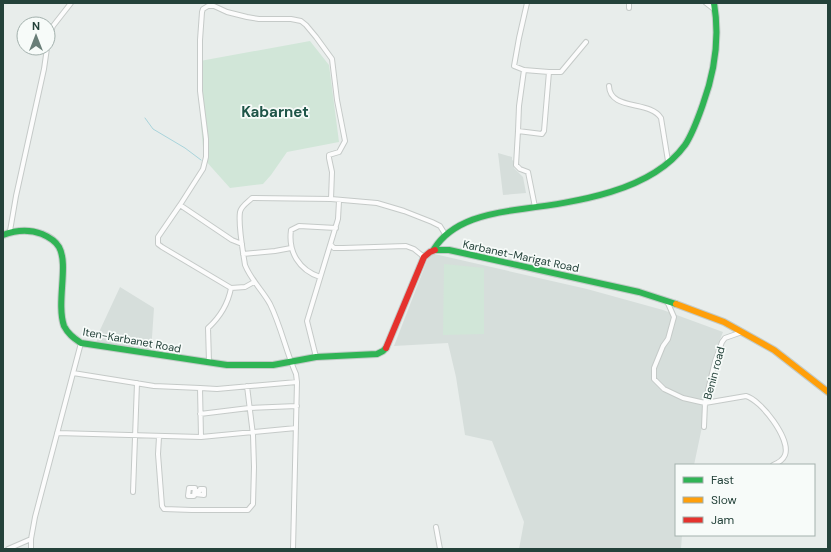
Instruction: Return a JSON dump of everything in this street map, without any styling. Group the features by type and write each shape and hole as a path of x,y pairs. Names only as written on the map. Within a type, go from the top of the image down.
{"main road":[{"path":"291,362 316,357 367,356 383,351 387,346 424,257 434,249 445,234 469,222 492,214 592,197 624,188 637,182 668,161 681,150 692,132 706,94 718,45 716,10 714,3"},
{"name":"Iten-Karbanet Road","path":"3,235 22,230 36,232 54,241 59,248 62,259 62,318 68,332 81,343 208,363 248,366 291,362"},
{"name":"Karbanet-Marigat Road","path":"434,249 449,250 524,266 639,292 667,300 724,322 743,332 786,358 828,392"}],"street":[{"path":"56,22 71,3"},
{"path":"527,3 518,38 514,66 524,70 561,72 586,42"},
{"path":"629,3 629,8"},
{"path":"706,3 716,10"},
{"path":"254,282 245,287 231,288 158,244 158,237 203,169 206,157 206,139 200,91 200,40 202,12 205,7 214,5 227,12 259,19 291,19 301,22 328,52 332,59 336,100 345,141 339,152 329,154 332,172 331,199"},
{"path":"10,232 16,196 46,56"},
{"path":"524,70 519,106 516,165 520,169 528,172 535,207"},
{"path":"518,132 543,133 549,72"},
{"path":"609,86 612,97 617,100 645,108 658,114 661,118 665,152 668,161"},
{"path":"293,549 296,374 270,306 245,266 240,212 244,205 252,198 353,200 377,203 404,211 440,226 445,234"},
{"path":"316,357 307,321 336,228 339,200"},
{"path":"180,205 232,240 242,244"},
{"path":"320,277 312,274 300,266 291,248 291,232 293,228 299,226 336,228"},
{"path":"331,245 334,248 406,246 414,249 424,257"},
{"path":"243,254 291,248"},
{"path":"208,363 208,328 216,321 229,296 231,288"},
{"path":"667,300 674,317 668,339 663,346 654,368 654,379 664,389 683,398 705,403 746,396 757,402 784,438 786,454 774,464"},
{"name":"Benin road","path":"704,427 705,403 715,361 722,342 725,338 743,332"},
{"path":"31,549 30,538 81,343"},
{"path":"73,373 154,386 217,389 297,382"},
{"path":"134,492 136,383"},
{"path":"159,437 160,478 162,506 164,509 248,510 253,504 254,447 247,386"},
{"path":"200,388 201,436"},
{"path":"200,414 249,408 296,406"},
{"path":"57,433 159,437 201,436 296,428"},
{"path":"436,527 440,549"},
{"path":"8,549 30,538"}],"shaded area":[{"path":"498,153 512,157 512,160 514,161 514,168 523,177 526,193 503,195"},
{"path":"430,253 587,289 663,310 723,332 715,352 709,381 704,395 702,427 694,464 675,464 675,536 682,536 681,549 519,549 524,522 492,441 465,435 456,377 448,343 394,346"},
{"path":"120,287 154,308 151,352 96,344 100,330"}],"green space":[{"path":"310,41 329,65 339,142 287,152 263,184 230,188 204,159 201,125 200,61"},
{"path":"444,264 484,268 484,334 443,335"}],"waterway":[{"path":"145,118 153,129 185,148 201,160"}],"traffic: fast":[{"path":"434,249 451,231 473,220 497,213 565,203 611,192 653,174 670,161 685,145 690,136 711,79 716,42 716,16 714,3"},
{"path":"3,235 18,231 32,231 47,236 59,247 63,264 61,306 64,326 69,334 81,343 227,365 273,365 316,357 377,354 386,348"},
{"path":"435,250 449,250 639,292 676,304"}],"traffic: slow":[{"path":"676,304 724,322 774,350 828,392"}],"traffic: jam":[{"path":"386,348 424,257 435,250"}],"district":[{"name":"Kabarnet","path":"275,112"}]}
